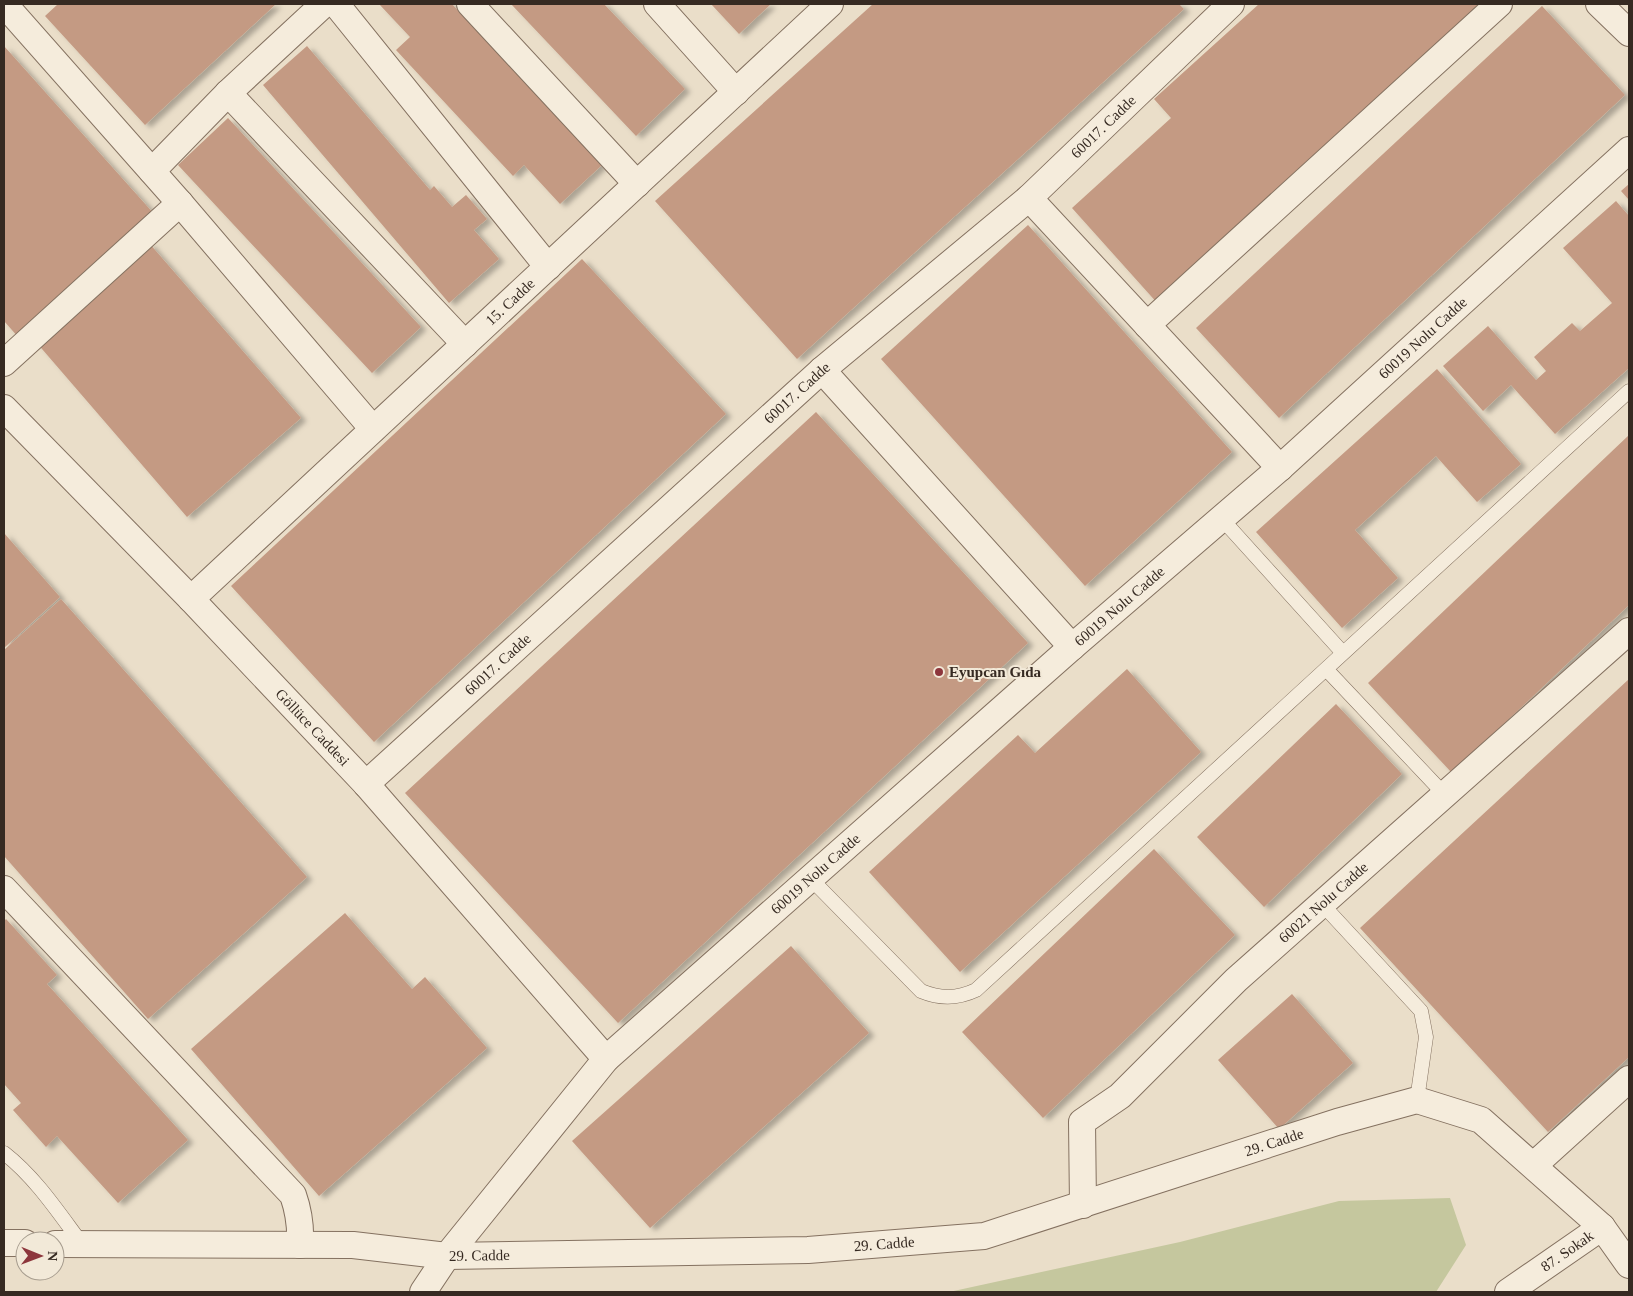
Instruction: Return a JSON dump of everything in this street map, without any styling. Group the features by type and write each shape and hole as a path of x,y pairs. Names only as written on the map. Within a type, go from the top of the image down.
{"street":[{"path":"4,4 180,204 373,429"},
{"path":"152,172 228,93 324,4"},
{"path":"336,4 548,267"},
{"path":"470,4 636,184"},
{"path":"657,4 736,92"},
{"name":"60017. Cadde","path":"366,784 822,370 1029,198 1231,4"},
{"path":"1147,325 1499,4"},
{"path":"1599,4 1629,33"},
{"name":"15. Cadde","path":"191,599 828,5"},
{"path":"228,93 465,344"},
{"name":"60019 Nolu Cadde","path":"424,1292 447,1256 606,1059 1072,647 1280,468 1629,150"},
{"path":"1029,198 1280,468"},
{"path":"4,363 180,204"},
{"path":"822,370 1072,647"},
{"name":"Göllüce Caddesi","path":"4,408 191,599 366,784 606,1059"},
{"name":"60021 Nolu Cadde","path":"1083,1204 1082,1122 1120,1096 1236,980 1629,632"},
{"path":"4,889 293,1196 299,1212 301,1228 300,1245"},
{"path":"1534,1165 1629,1079"},
{"path":"1417,1100 1481,1120 1602,1226 1629,1265"},
{"name":"29. Cadde","path":"65,1244 353,1245 447,1256 808,1250 984,1236 1336,1122 1417,1100"},
{"name":"87. Sokak","path":"1508,1292 1602,1226"}],"lane":[{"path":"810,878 921,991 943,997 966,995 976,990 1629,390"},
{"path":"1221,518 1343,653"},
{"path":"1326,669 1445,795"},
{"path":"1322,904 1421,1011 1426,1037 1417,1100"},
{"path":"4,1153 37,1184 82,1244"}],"green space":[{"path":"1450,1198 1466,1245 1436,1292 949,1292 1180,1242 1339,1201"}],"building":[{"path":"58,4 276,4 145,125 45,16"},
{"path":"379,4 452,4 602,165 560,204 524,165 513,176 396,50 410,37"},
{"path":"511,4 604,4 685,89 636,136"},
{"path":"711,4 771,4 739,34"},
{"path":"873,4 1179,4 1184,9 797,359 655,201"},
{"path":"1259,4 1491,4 1159,305 1072,208 1171,118 1154,99"},
{"path":"1542,6 1625,95 1279,418 1196,328"},
{"path":"4,46 155,215 19,338 4,321"},
{"path":"307,46 430,190 434,186 452,207 466,195 487,219 474,230 499,259 449,303 263,85"},
{"path":"228,118 421,327 372,373 178,165"},
{"path":"1629,184 1629,200 1621,191"},
{"path":"1616,201 1629,216 1629,368 1555,434 1511,385 1483,411 1443,366 1488,326 1536,380 1546,371 1534,357 1572,323 1580,331 1612,303 1563,248"},
{"path":"1028,225 1232,452 1085,586 881,359"},
{"path":"149,243 301,418 187,517 36,342"},
{"path":"582,259 726,414 374,742 231,586"},
{"path":"1437,369 1521,464 1477,502 1436,456 1355,530 1398,578 1342,628 1256,532"},
{"path":"816,412 1028,643 618,1023 405,793"},
{"path":"1629,435 1629,605 1452,773 1368,683"},
{"path":"4,533 60,597 4,648"},
{"path":"61,599 307,877 148,1019 4,856 4,650"},
{"path":"1127,669 1201,752 960,972 869,872 1018,735 1035,753"},
{"path":"1629,679 1629,1057 1548,1132 1360,928"},
{"path":"1336,704 1402,774 1264,907 1197,837"},
{"path":"1154,849 1235,935 1043,1118 962,1032"},
{"path":"345,913 412,989 425,977 487,1048 319,1196 191,1049"},
{"path":"6,919 57,975 47,984 188,1140 118,1203 57,1136 46,1147 13,1110 21,1103 4,1084 4,921"},
{"path":"791,946 869,1033 650,1228 572,1141"},
{"path":"1292,994 1353,1063 1279,1129 1218,1060"}],"place":[{"name":"Eyupcan Gıda","path":"939,672"}]}
